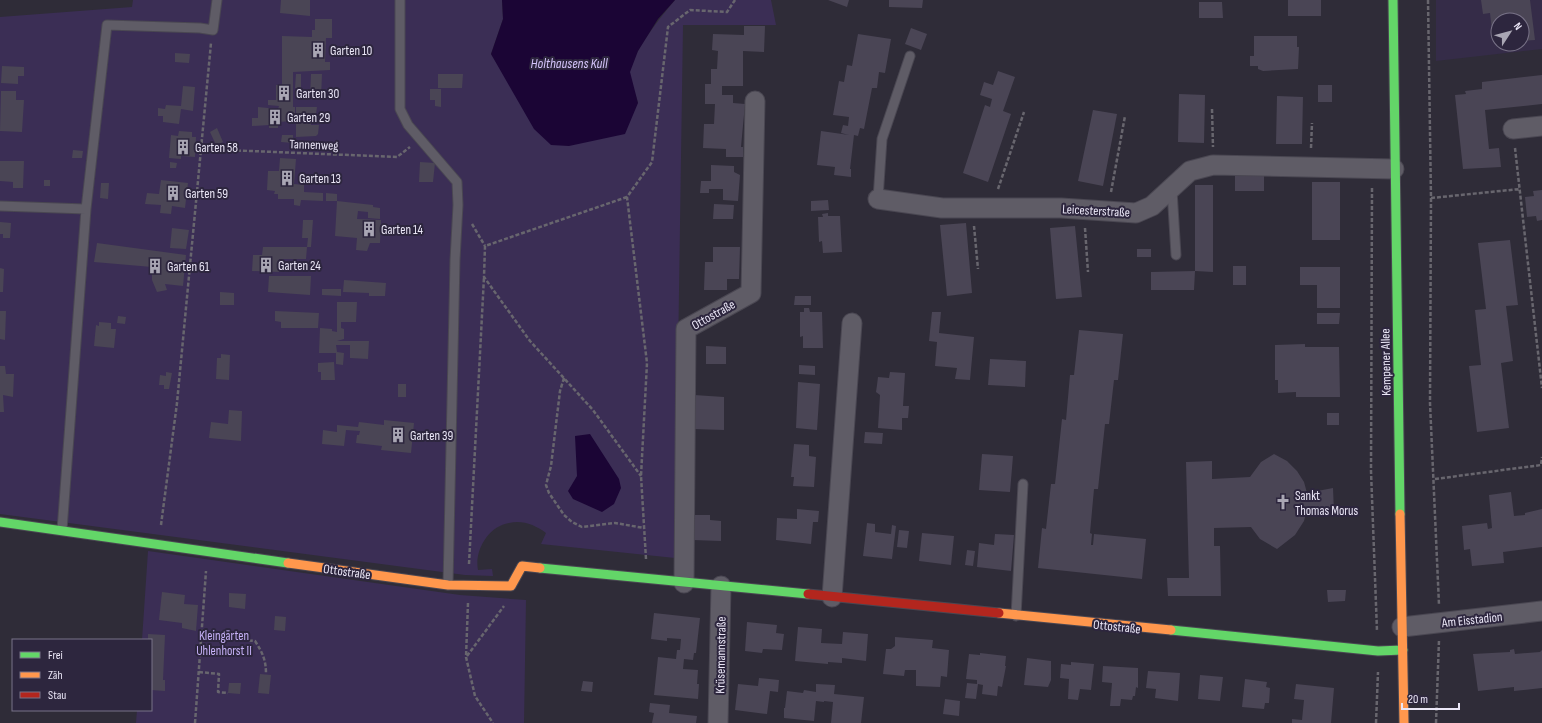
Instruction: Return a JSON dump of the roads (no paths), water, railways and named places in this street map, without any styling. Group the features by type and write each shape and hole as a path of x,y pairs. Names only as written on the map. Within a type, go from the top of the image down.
{"street":[{"name":"Kempener Allee","path":"1393,0 1394,169 1404,723"},
{"name":"Ottostraße","path":"684,582 686,329 751,293 755,100"},
{"path":"1513,129 1542,126"},
{"name":"Leicesterstraße","path":"878,199 942,208 1083,209 1136,213 1152,206 1190,171 1213,166 1394,169"},
{"path":"832,597 852,323"},
{"name":"Ottostraße","path":"0,522 448,585 468,584 511,586 522,566 1378,651 1403,650"},
{"name":"Krüsemannstraße","path":"718,723 721,586"},
{"name":"Am Eisstadion","path":"1402,627 1542,612"}],"lane":[{"path":"62,530 86,209 107,25 200,28 213,30 217,0"},
{"path":"400,0 400,109 408,125 457,182 458,205 455,260 448,585"},
{"path":"878,199 882,139 910,56"},
{"path":"1171,188 1176,255"},
{"path":"0,206 86,209"},
{"path":"1016,616 1023,484"}],"water":[{"name":"Holthausens Kull","path":"502,0 675,0 658,19 638,51 630,72 638,103 625,134 569,146 551,145 534,129 491,54 503,19"},
{"path":"590,434 619,479 621,488 614,504 602,512 573,499 568,491 577,476 575,436"}],"place":[{"name":"Garten 10","path":"318,50"},
{"name":"Garten 30","path":"284,93"},
{"name":"Garten 29","path":"275,117"},
{"name":"Garten 58","path":"183,147"},
{"name":"Garten 13","path":"287,178"},
{"name":"Garten 59","path":"173,193"},
{"name":"Garten 14","path":"369,229"},
{"name":"Garten 24","path":"266,265"},
{"name":"Garten 61","path":"155,266"},
{"name":"Garten 39","path":"398,435"},
{"name":"Sankt Thomas Morus","path":"1283,502"}],"park label":[{"name":"Kleingärten Uhlenhorst II","path":"224,642"}]}
